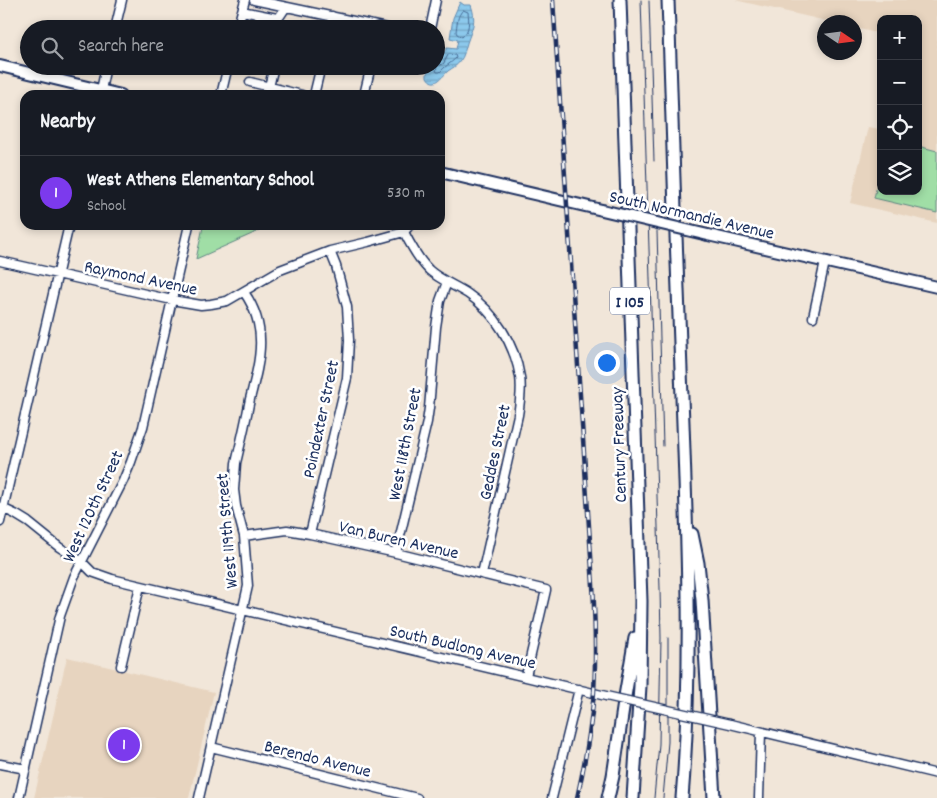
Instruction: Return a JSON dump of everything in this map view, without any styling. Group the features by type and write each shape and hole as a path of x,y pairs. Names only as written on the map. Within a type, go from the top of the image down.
{"highway":[{"name":"Century Freeway","path":"620,0 641,601 640,686 633,798"},
{"path":"668,0 686,510 688,620 688,703 682,798"},
{"path":"686,510 698,563 702,600 714,798"},
{"path":"608,798 641,601"}],"main road":[{"path":"0,66 20,71"},
{"path":"33,75 89,90"},
{"name":"South Normandie Avenue","path":"445,173 937,287"}],"street":[{"path":"117,20 122,0"},
{"path":"240,20 245,0"},
{"path":"254,0 348,20"},
{"path":"432,20 436,0"},
{"path":"242,11 277,18 286,7"},
{"path":"331,20 332,16"},
{"path":"101,90 104,75"},
{"path":"222,90 226,75"},
{"path":"269,86 272,75"},
{"path":"315,90 319,75"},
{"path":"365,90 368,75"},
{"path":"250,82 284,90"},
{"path":"0,522 68,230"},
{"name":"West 120th Street","path":"19,798 60,616 74,578 123,481 143,426 188,230"},
{"name":"Raymond Avenue","path":"0,262 202,305 227,301 280,270 330,251 404,232"},
{"name":"Geddes Street","path":"404,232 419,260 430,271 469,295 491,315 502,330 517,362 520,378 518,415 482,574"},
{"name":"Poindexter Street","path":"310,534 347,378 349,340 347,307 330,251"},
{"path":"813,317 825,262"},
{"name":"West 118th Street","path":"396,553 427,422 436,327 440,302 448,282"},
{"name":"West 119th Street","path":"199,798 248,586 244,536 236,506 234,477 257,371 260,344 256,313 244,292"},
{"name":"South Budlong Avenue","path":"2,508 28,522 59,547 82,562 92,572 112,579 937,774"},
{"name":"Van Buren Avenue","path":"244,536 287,530 310,534 546,590 526,676"},
{"path":"121,666 140,586"},
{"path":"552,798 579,689"},
{"path":"760,798 761,732"},
{"name":"Berendo Avenue","path":"211,748 417,798"},
{"path":"0,764 26,769"}],"shaded area":[{"path":"735,0 937,0 937,223 850,203 868,127 877,128 877,195 922,195 922,15 877,15 877,33 862,30 862,15 817,15 817,19"},
{"path":"67,657 214,692 189,798 34,798"}],"green space":[{"path":"922,147 937,151 937,213 874,198 877,185 877,195 922,195"},
{"path":"202,230 261,230 196,259"}],"water":[{"path":"460,2 464,5 471,5 474,16 473,25 463,55 456,66 445,74 445,51 447,48 456,49 458,40 450,38 453,18"},
{"path":"427,75 444,75 435,82 432,82"}],"tram line":[{"path":"641,0 661,638 659,744 654,798"},
{"path":"649,1 654,161"},
{"path":"657,231 663,446"},
{"path":"663,798 668,742 668,638"}],"railway":[{"path":"553,0 595,625 593,705 583,772 577,798"}],"place":[{"name":"West Athens Elementary School","path":"124,745"}]}
